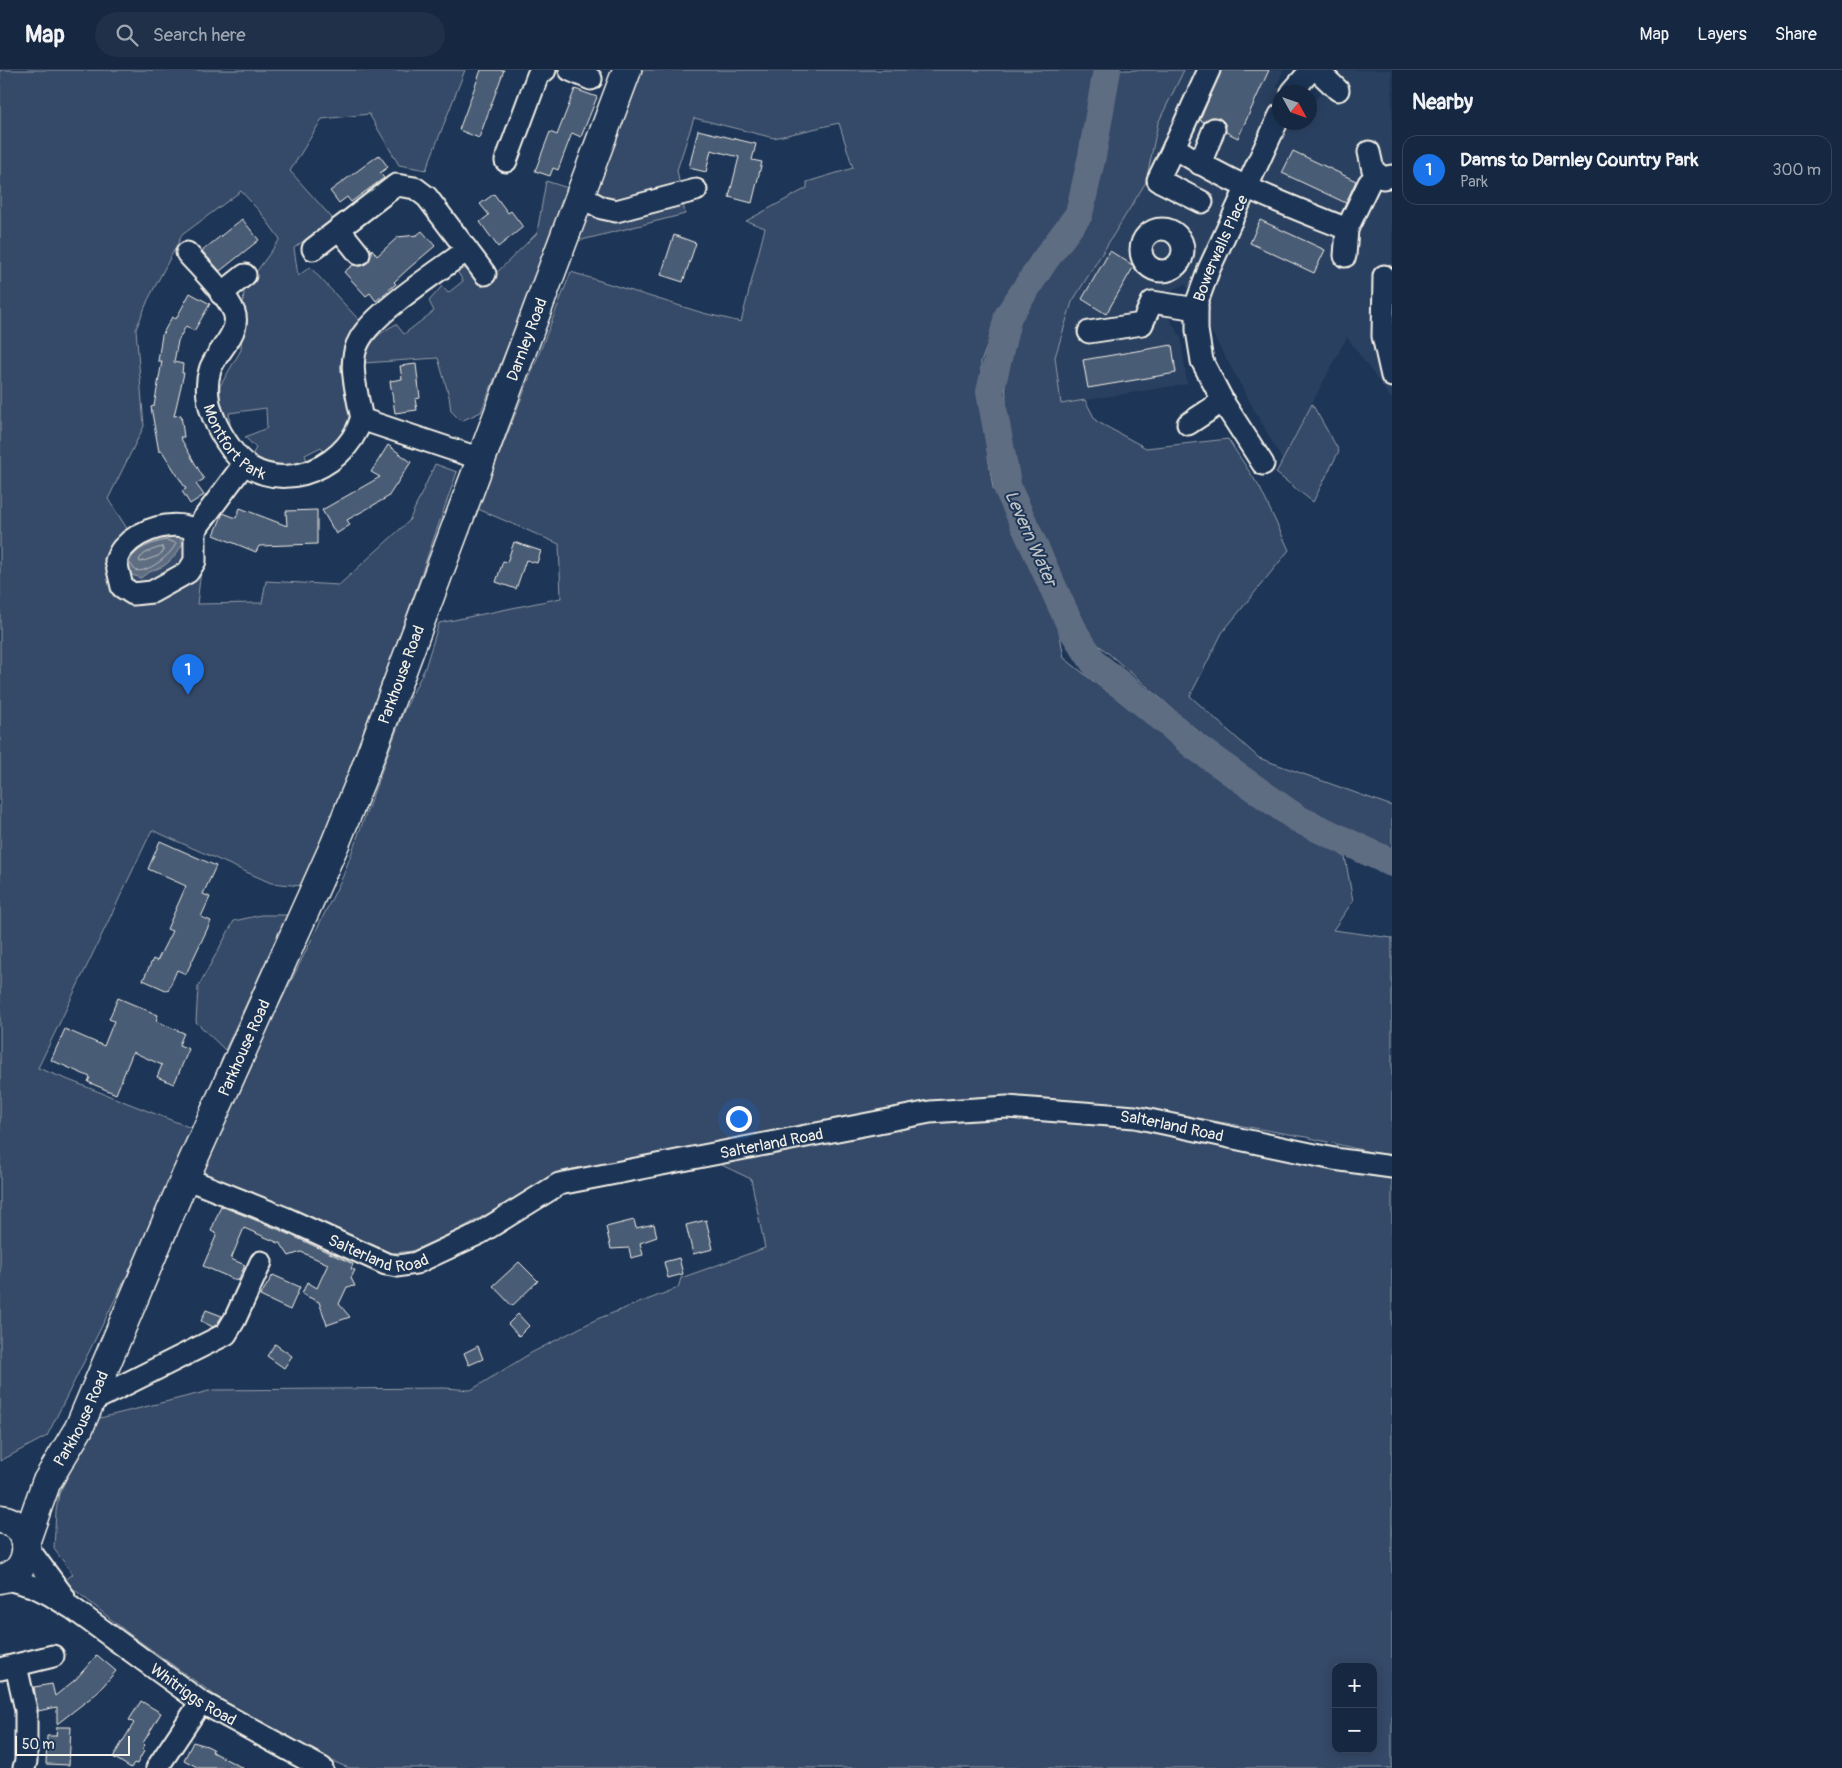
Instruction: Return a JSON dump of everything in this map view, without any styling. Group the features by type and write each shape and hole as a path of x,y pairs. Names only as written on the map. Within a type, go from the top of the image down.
{"main road":[{"name":"Darnley Road","path":"426,607 627,70"},
{"name":"Parkhouse Road","path":"2,1579 18,1571 24,1562 27,1544 46,1482 79,1428 185,1178 335,844 426,607"},
{"name":"Parkhouse Road","path":"0,1518 9,1513 46,1482"},
{"name":"Parkhouse Road","path":"0,1518 14,1524 21,1530 27,1544"}],"street":[{"path":"506,161 538,75 545,70"},
{"path":"570,70 591,79"},
{"path":"1202,202 1158,180 1209,70"},
{"path":"1298,85 1311,70"},
{"path":"1317,70 1338,90"},
{"path":"1207,168 1214,129"},
{"name":"Bowerwalls Place","path":"1263,464 1223,401 1202,361 1197,330 1197,302 1209,268 1273,130"},
{"name":"Bowerwalls Place","path":"1174,147 1207,168 1245,187 1347,229"},
{"path":"1369,152 1373,170 1383,178 1392,176"},
{"path":"1345,256 1347,229 1369,183"},
{"path":"313,249 396,186 415,188 427,197 485,274"},
{"path":"580,196 602,208 616,211 696,190"},
{"path":"339,229 359,254"},
{"path":"467,250 370,324 358,341 352,367 361,418 481,459"},
{"name":"Montfort Park","path":"187,253 234,312 235,320 232,331 210,370 209,407 218,430 244,464 279,477 292,477 316,470 334,460 346,446 361,418"},
{"path":"1089,332 1142,324 1160,304 1152,269"},
{"path":"221,294 245,276"},
{"path":"1384,276 1383,336 1392,376"},
{"name":"Bowerwalls Place","path":"1160,304 1197,310"},
{"path":"1188,424 1223,401"},
{"path":"194,530 244,464"},
{"name":"Salterland Road","path":"185,1178 302,1226 386,1264 398,1266 416,1263 480,1233 559,1184 938,1111 1007,1108 1135,1117 1334,1159 1392,1167"},
{"path":"90,1402 226,1334 235,1319 261,1262"},
{"name":"Whitriggs Road","path":"27,1544 54,1586 72,1608"},
{"name":"Whitriggs Road","path":"2,1579 35,1587 72,1608 201,1702 322,1768"},
{"path":"24,1768 26,1761 26,1710 8,1668 53,1656"},
{"path":"157,1768 201,1702"}],"shaded area":[{"path":"0,70 465,70 426,170 399,165 369,114 322,119 290,171 333,219 294,248 298,276 310,267 360,321 346,346 341,366 351,401 352,410 349,426 340,441 326,455 321,447 305,455 309,465 270,468 251,457 256,448 245,437 267,428 266,408 229,413 230,424 227,426 220,410 220,386 241,350 244,289 280,239 261,213 241,191 182,235 148,300 136,329 144,426 108,499 130,533 205,536 197,604 262,603 266,581 339,585 409,521 435,464 457,472 352,772 302,886 271,883 152,830 38,1068 199,1131 47,1436 0,1461"},
{"path":"641,70 1099,70 1082,177 1061,229 1002,307 981,362 981,411 993,488 1056,613 1064,658 1102,688 1173,737 1219,774 1345,857 1353,901 1333,930 1392,938 1392,1157 1306,1137 1174,1114 937,1105 567,1170 458,1230 412,1251 383,1254 197,1171 343,876 403,713 425,668 439,623 561,598 559,544 478,509 571,272 703,313 741,322 765,228 746,221 807,188 807,182 853,168 839,123 774,138 694,118 677,170 685,214 578,241"},
{"path":"1118,70 1184,70 1158,123 1146,182 1072,302 1055,357 1061,404 1085,400 1096,421 1146,448 1228,439 1260,488 1289,550 1222,633 1190,696 1259,758 1392,806 1392,851 1313,816 1234,762 1093,640 1015,483 1007,439 1005,369 1017,320 1082,230"},
{"path":"1184,70 1283,70 1278,85 1272,85 1272,130 1317,130 1317,98 1338,70 1392,70 1392,400 1347,337 1282,460 1185,284 1170,291 1167,314 1181,337 1187,384 1061,404 1055,357 1072,302 1146,182 1158,122"},
{"path":"546,181 571,189 481,412 461,421 451,411 449,396 438,358 364,363 371,344 383,332 396,324 404,334 434,311 429,301 442,286 448,293 463,281 457,271 467,268 482,287 537,233"},
{"path":"1312,404 1339,451 1313,502 1276,473"},
{"path":"261,915 287,915 225,1050 196,1022 198,987 234,921"},
{"path":"1072,1116 1392,1175 1392,1768 349,1768 315,1754 251,1721 128,1633 64,1581 73,1574 54,1549 59,1494 96,1419 213,1390 445,1388 471,1390 531,1353 597,1319 678,1288 681,1278 765,1248 751,1179 711,1160 912,1120"}],"water":[{"path":"165,535 179,537 183,543 175,555 165,565 141,578 132,575 123,563 133,548"}],"building":[{"path":"481,70 504,70 479,138 459,130"},
{"path":"1221,70 1269,70 1238,138 1226,132 1224,122 1219,118 1212,117 1204,122 1200,120"},
{"path":"575,89 597,97 581,137 572,133 558,170 553,168 550,176 535,171 550,132 557,135"},
{"path":"698,130 756,144 752,160 762,162 752,203 729,197 739,157 711,150 706,172 689,168"},
{"path":"1293,151 1356,181 1346,203 1282,173"},
{"path":"379,155 388,167 380,173 384,178 351,202 347,197 339,203 330,191"},
{"path":"494,194 508,213 511,211 523,227 498,247 480,222 489,215 480,204"},
{"path":"242,219 259,240 220,271 202,251"},
{"path":"1260,220 1325,250 1314,273 1250,243"},
{"path":"422,231 435,246 394,282 396,284 376,301 370,293 366,296 344,272 353,265 360,266 367,263 372,249 377,256 398,237 417,235"},
{"path":"674,235 696,243 683,282 661,275"},
{"path":"1110,251 1134,266 1106,314 1082,299"},
{"path":"190,293 210,304 194,331 186,326 178,341 174,362 183,364 182,373 184,373 174,416 181,415 184,437 180,437 204,479 196,484 204,495 190,504 182,491 186,489 162,451 159,452 151,407 154,406 162,361 158,361 162,335 172,317 176,319"},
{"path":"1172,345 1176,373 1088,388 1083,360"},
{"path":"416,364 420,398 415,399 417,410 395,413 390,381 402,379 400,366"},
{"path":"388,445 411,462 388,497 347,520 350,525 336,534 322,510 380,477 371,472"},
{"path":"240,508 287,526 286,511 317,510 317,544 259,546 256,552 214,535 223,513 236,518"},
{"path":"514,542 541,551 537,563 526,560 516,589 496,582 503,561 507,562"},
{"path":"160,841 216,866 203,894 210,897 201,917 211,921 186,974 177,970 168,991 143,980 153,959 157,961 172,931 167,929 186,886 148,869"},
{"path":"118,998 158,1015 156,1021 184,1033 179,1045 189,1049 174,1084 157,1077 162,1065 133,1052 116,1094 88,1082 90,1077 51,1060 65,1029 104,1046 114,1021 109,1019"},
{"path":"221,1206 280,1230 353,1264 351,1269 355,1270 351,1278 355,1286 347,1287 339,1304 350,1317 327,1325 319,1302 302,1294 307,1282 317,1288 328,1264 301,1252 289,1256 281,1244 244,1228 231,1259 245,1265 238,1281 203,1266 217,1234 211,1231"},
{"path":"634,1220 636,1228 654,1224 657,1237 640,1243 643,1255 631,1258 629,1248 611,1249 606,1227"},
{"path":"706,1220 713,1249 693,1254 686,1225"},
{"path":"679,1258 683,1274 668,1278 664,1262"},
{"path":"519,1262 538,1281 512,1306 493,1286"},
{"path":"273,1275 300,1287 290,1310 260,1296"},
{"path":"206,1310 222,1316 213,1327 201,1321"},
{"path":"518,1314 529,1326 519,1336 508,1324"},
{"path":"275,1344 292,1356 284,1368 267,1356"},
{"path":"478,1346 483,1359 469,1365 464,1353"},
{"path":"97,1655 116,1671 97,1693 57,1724 57,1707 38,1711 34,1687 52,1684 55,1696 76,1679"},
{"path":"141,1701 161,1713 143,1743 145,1745 142,1749 144,1751 137,1764 134,1763 131,1768 113,1757 134,1723 129,1720"},
{"path":"57,1727 71,1727 69,1765 46,1764 47,1736 56,1736"},
{"path":"193,1742 213,1749 212,1752 243,1768 199,1768 184,1760"}],"waterway":[{"name":"Levern Water","path":"1107,70 1092,156 1079,214 1044,261 1008,316 990,392 1008,489 1073,631 1095,664 1193,745 1298,819 1392,863"}],"place":[{"name":"Dams to Darnley Country Park","path":"188,695"}]}
